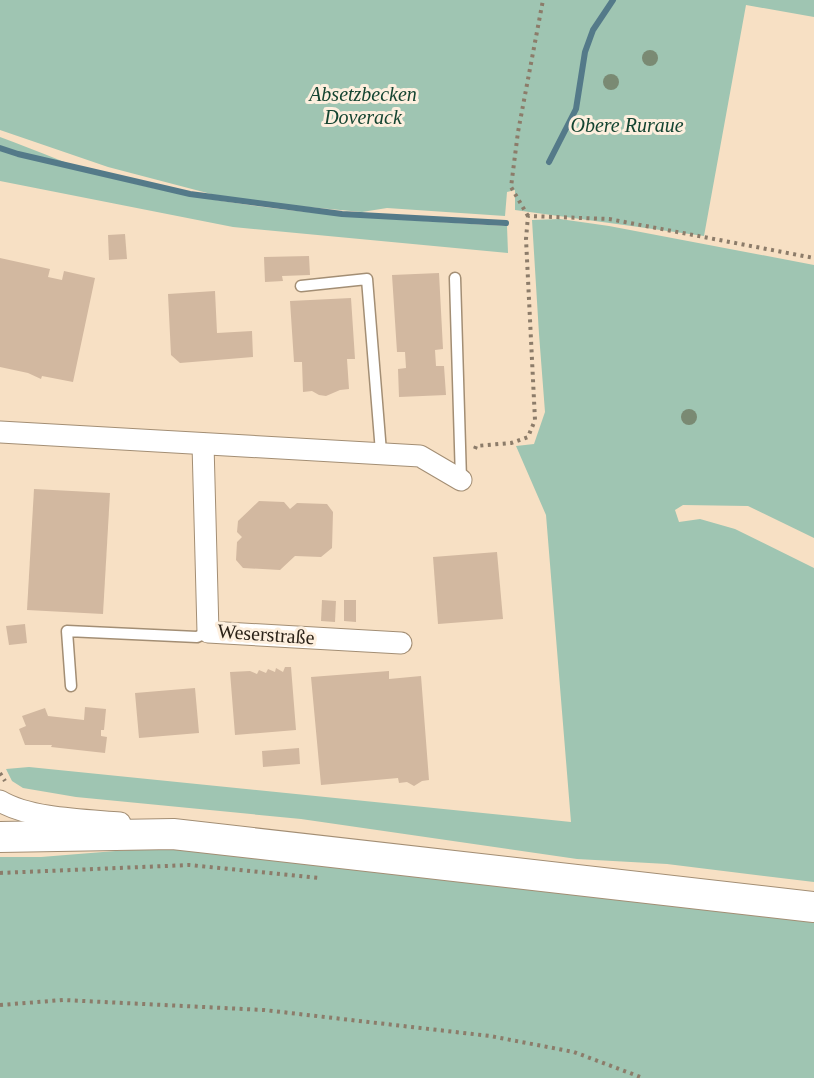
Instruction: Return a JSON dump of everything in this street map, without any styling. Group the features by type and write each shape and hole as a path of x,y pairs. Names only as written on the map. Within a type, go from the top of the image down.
{"main road":[{"path":"0,837 173,834 814,907"}],"street":[{"path":"0,432 420,456 461,480"},
{"name":"Weserstraße","path":"203,444 208,632 401,643"},
{"path":"0,801 12,809 31,813 158,827 173,834"}],"lane":[{"path":"455,278 461,480"},
{"path":"302,286 367,279 381,452"},
{"path":"71,686 67,631 197,637 208,632"}],"path":[{"path":"461,480 476,446 511,443 528,437 535,420 526,239 528,216 511,187 518,132 543,0"},
{"path":"528,216 609,219 814,258"},
{"path":"0,873 189,865 329,879"},
{"path":"0,1005 63,1000 264,1010 511,1040 574,1052 643,1078"}],"green space":[{"name":"Absetzbecken Doverack","path":"0,0 814,0 814,17 746,5 704,236 515,210 515,190 507,192 505,216 387,208 362,212 234,200 108,167 0,130"},
{"path":"0,137 105,176 216,200 312,212 507,226 508,253 233,227 0,181"},
{"path":"560,219 609,226 814,265 814,538 748,506 683,505 675,510 679,522 700,519 735,529 814,568 814,882 667,864 577,859 301,819 76,797 23,788 12,781 6,769 29,767 571,822 546,515 516,446 534,444 545,412 532,220"},
{"path":"190,845 814,921 814,1078 0,1078 0,857 41,857"}],"building":[{"path":"125,234 127,259 109,260 108,235"},
{"path":"309,256 310,275 282,276 283,281 265,282 264,257"},
{"path":"0,258 50,269 48,277 62,280 64,271 95,278 73,382 42,376 41,379 28,373 0,367"},
{"path":"439,273 443,349 435,350 436,366 444,366 446,395 399,397 398,369 406,368 405,352 397,352 392,275"},
{"path":"215,291 217,333 252,331 253,357 180,363 171,355 168,294"},
{"path":"351,298 355,359 347,359 349,389 326,396 312,391 303,392 302,362 294,362 290,301"},
{"path":"34,489 110,493 103,614 27,610"},
{"path":"259,501 284,502 290,509 297,503 327,504 333,512 332,548 321,557 295,556 280,570 243,568 236,560 237,542 242,537 237,532 238,521"},
{"path":"497,552 503,619 438,624 433,557"},
{"path":"322,600 336,601 335,622 321,621"},
{"path":"344,600 356,600 356,622 344,621"},
{"path":"25,624 27,643 9,645 6,626"},
{"path":"285,667 291,667 296,730 235,735 230,672 250,671 257,674 259,670 266,673 268,669 275,672 276,668 283,672"},
{"path":"389,671 389,679 421,676 429,780 414,786 407,782 399,783 398,778 321,785 311,677"},
{"path":"195,688 199,733 139,738 135,693"},
{"path":"85,707 106,709 104,730 101,730 101,736 107,737 105,753 51,747 52,745 25,745 19,729 26,726 22,716 45,708 48,716 84,720"},
{"path":"299,748 300,764 263,767 262,751"}],"waterway":[{"path":"549,162 576,109 585,52 593,30 613,0"},
{"path":"0,148 190,194 342,214 506,223"}],"park label":[{"name":"Obere Ruraue","path":"627,125"}]}
